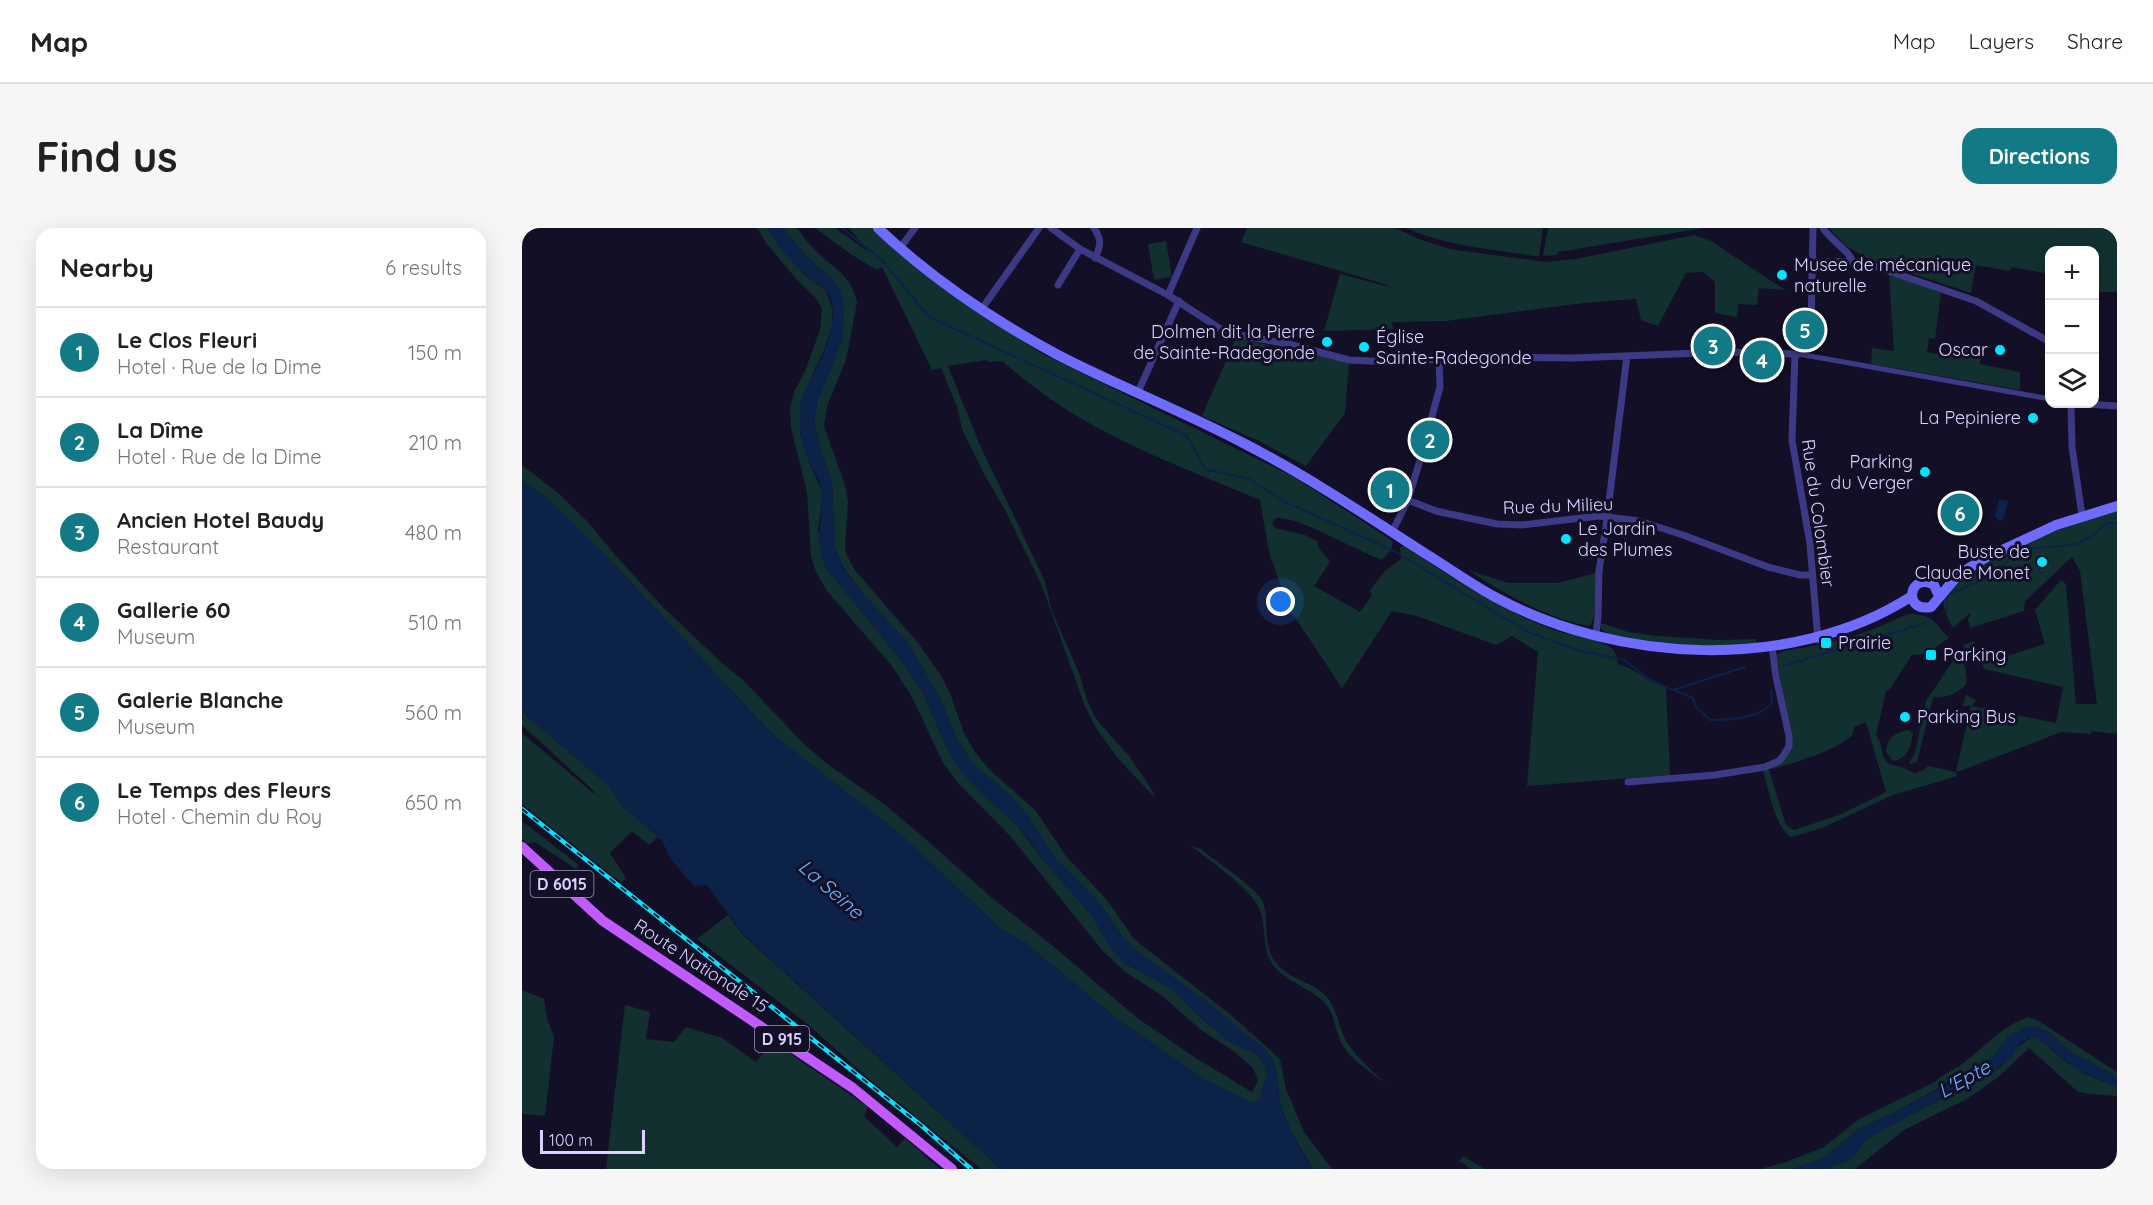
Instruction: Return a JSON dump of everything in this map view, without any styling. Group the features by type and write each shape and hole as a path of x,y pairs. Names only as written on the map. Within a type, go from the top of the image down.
{"main road":[{"path":"885,230 900,248 951,289 1058,354 1269,456 1494,597 1544,619 1596,636 1626,643 1676,649 1730,650 1778,645 1846,633 1900,611 1918,606 1931,607 1958,575"},
{"path":"1918,606 1912,596 1912,591 1918,584 1958,575 2022,539 2082,515 2117,506"},
{"path":"1931,582 1937,588 1939,596"},
{"path":"1818,638 1873,616 1912,596"},
{"name":"D 6015","path":"522,847 603,921"},
{"name":"Route Nationale 15","path":"603,921 844,1082 952,1169"}],"street":[{"path":"900,248 915,228"},
{"path":"981,309 1039,228"},
{"path":"1051,228 1095,258 1179,301 1209,323 1227,332 1341,358 1391,362 1481,357 1532,358 1725,352 1797,354 2045,398"},
{"path":"1094,228 1101,237 1101,244 1095,258"},
{"path":"1168,295 1197,228"},
{"path":"1797,354 1810,338 1811,332 1813,228"},
{"path":"1823,228 1838,246 1851,255 1852,261"},
{"path":"1058,285 1080,249"},
{"path":"1811,263 1852,261 1871,265 1976,301 2045,340"},
{"path":"1138,392 1179,301"},
{"name":"Rue du Colombier","path":"1797,354 1792,440 1810,544 1818,638"},
{"path":"1596,636 1599,571 1627,356"},
{"path":"1392,532 1408,500 1440,387 1439,359"},
{"path":"2099,404 2117,406"},
{"path":"2071,408 2072,447 2082,515"},
{"name":"Rue du Milieu","path":"1408,500 1436,511 1497,524 1522,525 1607,516 1654,525 1768,567 1800,575 1812,575"},
{"path":"1629,782 1715,775 1765,767 1779,761 1789,746 1789,736 1776,677 1778,645"}],"green space":[{"path":"757,228 767,228 804,274 826,291 832,308 832,326 824,350 801,401 800,433 807,457 821,489 822,503 818,529 826,568 896,654 922,691 950,755 962,772 983,795 1017,825 1101,929 1150,977 1169,987 1208,1024 1257,1055 1265,1065 1267,1073 1260,1098 1253,1104 1204,1079 1121,1022 1027,944 1000,928 900,834 772,734 610,560 551,501 522,481 522,465 557,492 587,521 663,607 743,680 803,743 826,763 884,804 991,897 1136,1017 1194,1057 1252,1092 1258,1080 1253,1068 1232,1050 1201,1030 1161,995 1125,972 1102,950 1011,837 958,783 943,763 912,697 892,666 827,591 815,570 811,556 807,492 791,428 790,408 794,392 805,371 820,330 822,309 815,297 797,280 767,244"},
{"path":"783,228 797,228 812,247 845,278 855,293 857,303 846,360 827,406 824,426 846,488 848,503 845,545 846,553 854,569 919,644 942,677 964,733 975,752 989,769 1036,811 1066,856 1107,900 1134,939 1231,1015 1280,1059 1286,1089 1304,1132 1332,1169 1313,1169 1291,1132 1280,1104 1276,1068 1267,1051 1132,947 1122,936 1101,905 1057,861 1029,817 1013,798 978,769 968,757 955,735 940,699 909,644 862,593 843,567 835,548 832,482 814,421 817,402 843,337 831,278 807,257"},
{"path":"815,228 835,228 869,252 849,228 874,228 991,321 1041,353 1294,477 1393,541 1391,550 1382,560 1297,522 1276,518 1272,523 1275,528 1305,535 1317,541 1319,548 1330,562 1314,586 1360,612 1372,595 1370,590 1385,571 1401,559 1400,547 1405,546 1458,581 1514,613 1554,630 1603,643 1614,651 1618,664 1666,688 1670,775 1527,786 1538,652 1512,636 1496,645 1417,616 1392,611 1342,688 1288,607 1269,552 1260,500 1111,435 1056,403 1002,361 989,362 986,360 948,366 979,443 1044,579 1052,611 1079,673 1088,703 1096,719 1129,756 1151,788 1155,798 1116,756 1096,728 1084,704 1042,586 962,429 957,407 941,368 932,370 882,267 877,270"},
{"path":"1247,228 1395,228 1449,249 1546,262 1576,259 1694,235 1711,241 1785,290 1759,288 1757,305 1738,304 1737,317 1715,313 1715,282 1703,272 1686,273 1658,326 1641,320 1636,299 1583,303 1446,321 1392,322 1393,329 1324,331 1340,274 1393,288 1241,242"},
{"path":"1406,228 1543,228 1539,256 1534,256 1453,243"},
{"path":"1548,228 1704,228 1545,256 1543,255"},
{"path":"1829,228 2117,228 2117,292 2099,292 2099,246 2045,246 2045,273 2012,267 2009,271 1976,265 1971,293 1868,259 1845,245"},
{"path":"1166,241 1172,277 1154,280 1148,244"},
{"path":"1889,274 1941,293 1935,339 1929,338 1927,352 1964,358 1967,344 1982,347 1980,364 2020,372 2020,390 1871,364 1872,348 1894,351"},
{"path":"1236,338 1294,351 1298,349 1349,364 1345,413 1306,466 1257,440 1202,416"},
{"path":"2117,511 2117,734 2092,731 2091,734 2061,732 1956,771 1971,706 1962,706 1966,695 1976,700 1972,706 2056,723 2063,687 1984,669 1982,664 2045,644 2035,610 2061,580 2066,584 2076,704 2097,704 2080,571 2072,557 2025,601 2024,611 1970,628 1968,619 1970,613 1953,628 1944,608 1945,597 1962,579 1977,569 2029,541 2062,526"},
{"path":"1468,570 1508,583 1557,583 1596,573 1594,617 1590,626 1559,618 1512,597"},
{"path":"1910,614 1928,618 1949,638 1926,654 1912,655 1890,689 1886,691 1876,735 1884,758 1889,764 1915,773 1928,766 1956,772 1957,776 1893,795 1822,828 1791,837 1785,832 1776,816 1763,770 1769,770 1786,825 1794,830 1839,815 1886,792 1866,722 1854,727 1852,736 1843,742 1814,756 1773,769 1772,766 1790,749 1777,655 1783,651 1849,637"},
{"path":"1601,623 1628,632 1657,636 1720,640 1756,639 1756,645 1652,643 1613,635 1601,629"},
{"path":"1974,641 1977,652 1970,654 1964,650 1963,645"},
{"path":"1957,655 1965,666 1967,682 1952,694 1933,697 1917,762 1911,764 1909,763 1915,753 1926,701"},
{"path":"522,712 607,784 623,806 658,837 649,845 632,831 610,853 626,878 622,883 522,804 522,733 593,793 595,792 522,725"},
{"path":"1908,730 1913,733 1908,751 1902,758 1893,761 1886,752 1888,743 1896,734"},
{"path":"522,821 579,865 576,869 535,842 527,844 522,839"},
{"path":"1191,846 1201,849 1259,896 1265,909 1268,947 1274,960 1285,972 1326,996 1334,1007 1349,1045 1387,1085 1348,1053 1339,1038 1329,1008 1325,1003 1284,976 1273,965 1267,951 1259,908 1254,900 1228,875"},
{"path":"728,915 741,933 1001,1169 981,1169 867,1077 805,1022 697,939"},
{"path":"522,990 544,999 547,1019 554,1037 545,1116 522,1114"},
{"path":"625,1005 650,1012 646,1039 674,1042 686,1027 722,1038 756,1062 772,1041 868,1107 864,1116 897,1147 905,1138 940,1169 606,1169"},
{"path":"2029,1017 2117,1072 2117,1077 2071,1052 2049,1032 2008,1037 1993,1057 1894,1113 1860,1128 1824,1158 1793,1169 1760,1169 1786,1162 1824,1147 1859,1119 1935,1082 1962,1064 2010,1025"},
{"path":"2031,1038 2038,1038 2066,1062 2085,1074 2117,1087 2117,1096 2077,1091 2029,1048 1997,1078 1969,1098 1904,1130 1855,1169 1825,1169 1850,1159 1865,1140 1999,1068 2021,1044"},
{"path":"1463,1156 1485,1169 1471,1169 1458,1162"}],"water":[{"name":"La Seine","path":"767,228 783,228 807,257 842,291 843,337 817,402 814,421 832,482 835,548 843,568 862,593 909,644 940,699 955,735 968,757 978,769 1013,798 1029,817 1057,861 1101,905 1122,936 1132,947 1204,999 1267,1051 1274,1064 1279,1097 1287,1122 1313,1169 1001,1169 741,932 707,885 694,886 670,858 662,841 623,806 607,784 522,712 522,481 551,501 610,560 772,734 900,834 1000,928 1027,944 1121,1022 1204,1079 1253,1104 1260,1098 1267,1073 1265,1065 1257,1055 1227,1041 1169,987 1125,964 1112,950 1089,912 1044,861 1029,839 962,772 950,755 922,691 896,654 826,568 819,538 822,501 820,486 801,438 800,417 803,395 820,362 830,333 832,304 827,292 794,264"},
{"path":"1999,499 2008,501 2004,518 1999,521 1995,516"},
{"name":"L'Epte","path":"2037,1026 2049,1032 2071,1052 2117,1077 2117,1087 2077,1070 2038,1038 2031,1038 2021,1042 2011,1058 1984,1078 1934,1102 1867,1139 1857,1153 1845,1162 1825,1169 1793,1169 1824,1158 1860,1128 1894,1113 1960,1077 1993,1057 2008,1037 2023,1028"}],"waterway":[{"path":"842,228 882,260 929,317 1187,436 1205,469 1249,479 1283,501 1394,551 1528,632 1581,651 1624,660 1650,680 1673,690 1745,667"},
{"path":"1947,614 1947,595 1993,576 2018,550 2078,544 2107,523 2117,523"},
{"path":"1783,666 1929,622"},
{"path":"1674,690 1693,698 1696,707 1710,720 1743,718 1760,712 1772,703 1771,690"}],"railway":[{"path":"522,809 922,1126 971,1169"}],"place":[{"name":"Musee de mécanique naturelle","path":"1782,275"},
{"name":"Galerie Blanche","path":"1805,330"},
{"name":"Dolmen dit la Pierre de Sainte-Radegonde","path":"1327,342"},
{"name":"Ancien Hotel Baudy","path":"1713,346"},
{"name":"Église Sainte-Radegonde","path":"1364,347"},
{"name":"Oscar","path":"2000,350"},
{"name":"Gallerie 60","path":"1762,360"},
{"name":"La Pepiniere","path":"2033,418"},
{"name":"La Dîme","path":"1430,440"},
{"name":"Parking du Verger","path":"1925,472"},
{"name":"Le Clos Fleuri","path":"1390,490"},
{"name":"Le Temps des Fleurs","path":"1960,513"},
{"name":"Le Jardin des Plumes","path":"1566,539"},
{"name":"Buste de Claude Monet","path":"2042,562"},
{"name":"Prairie","path":"1826,643"},
{"name":"Parking","path":"1931,655"},
{"name":"Parking Bus","path":"1905,717"}]}
